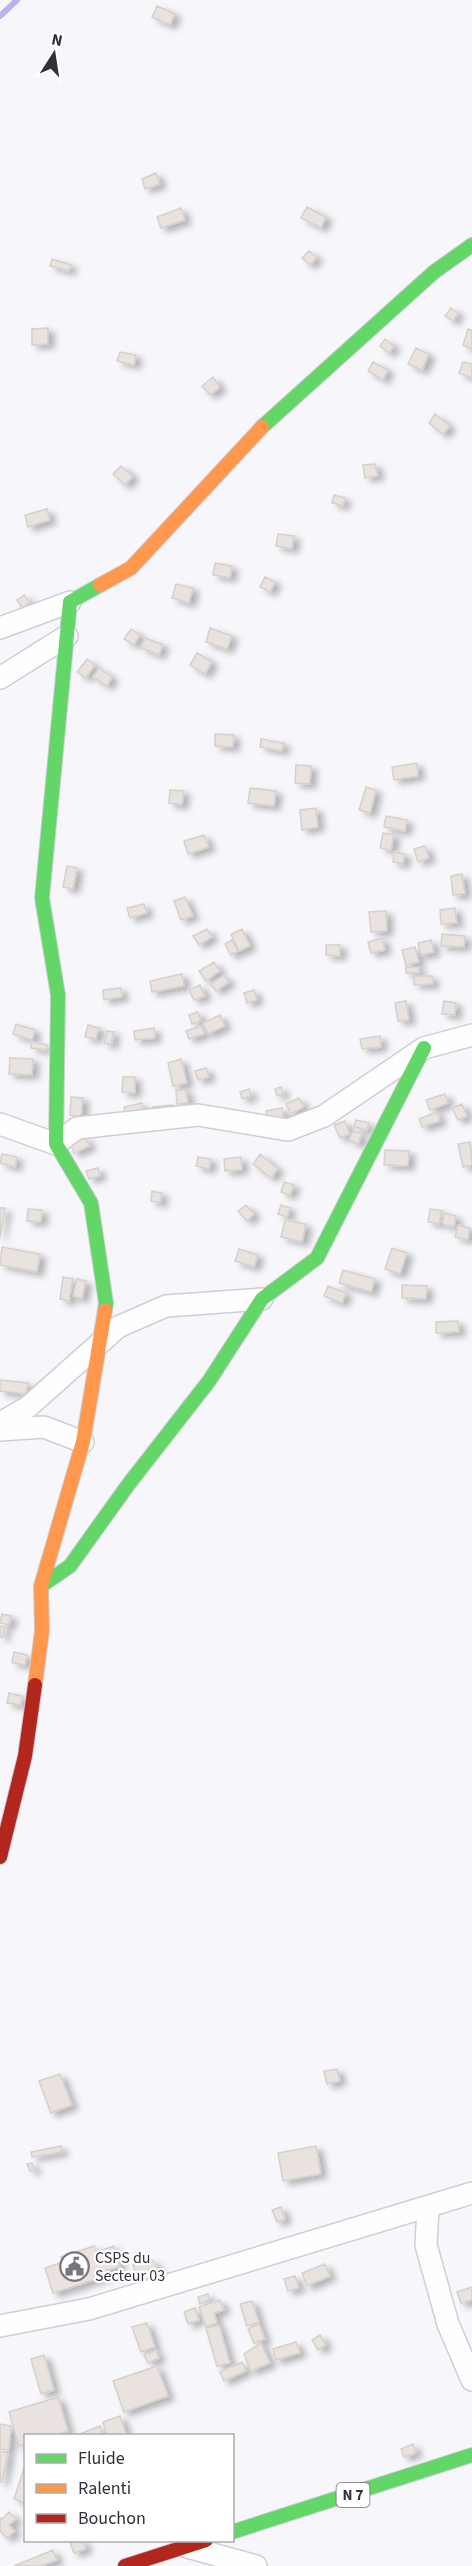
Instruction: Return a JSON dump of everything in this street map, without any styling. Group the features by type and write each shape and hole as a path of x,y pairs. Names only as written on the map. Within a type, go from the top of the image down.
{"main road":[{"path":"0,1857 25,1756 42,1631 41,1586 83,1442 106,1303 91,1203 56,1144 58,995 42,898 70,602 131,568 272,417 434,273 472,245"},
{"path":"41,1586 70,1566 128,1485 209,1381 262,1299 317,1258 424,1048"},
{"name":"N 7","path":"234,2531 472,2456"},
{"path":"125,2566 197,2544"}],"street":[{"path":"0,628 70,602"},
{"path":"0,678 67,636"},
{"path":"0,1124 56,1144 77,1128 198,1115 288,1130 324,1116 424,1048 472,1035"},
{"path":"0,1423 28,1407 74,1369 118,1327 166,1306 262,1299"},
{"path":"0,1430 44,1427 83,1442"},
{"path":"0,2326 89,2309 472,2193"},
{"path":"428,2208 426,2246 448,2324 472,2380"},
{"path":"197,2544 256,2566"}],"building":[{"path":"157,6 175,14 170,25 152,17"},
{"path":"156,173 160,184 145,189 142,179"},
{"path":"307,207 326,217 321,228 301,218"},
{"path":"181,208 185,220 161,228 157,217"},
{"path":"309,251 317,257 310,265 302,258"},
{"path":"52,259 71,265 69,271 50,266"},
{"path":"451,308 458,313 453,321 445,316"},
{"path":"48,328 48,344 32,345 32,329"},
{"path":"468,329 472,330 472,349 463,345"},
{"path":"385,339 394,346 389,353 380,346"},
{"path":"416,348 429,354 422,370 408,364"},
{"path":"120,352 136,355 134,365 117,361"},
{"path":"373,362 388,370 383,380 368,371"},
{"path":"463,362 472,364 472,378 459,373"},
{"path":"213,377 220,387 210,395 202,386"},
{"path":"435,414 450,426 443,434 429,423"},
{"path":"375,464 378,476 365,478 363,465"},
{"path":"121,466 133,476 125,485 113,474"},
{"path":"334,495 345,498 343,506 332,503"},
{"path":"47,509 50,520 28,527 25,515"},
{"path":"278,534 294,536 292,549 276,546"},
{"path":"215,563 232,566 230,578 213,575"},
{"path":"265,577 275,582 270,592 260,587"},
{"path":"176,584 193,588 189,603 172,598"},
{"path":"24,595 30,603 22,608 17,600"},
{"path":"210,628 232,636 227,649 206,642"},
{"path":"131,629 140,635 134,645 124,639"},
{"path":"145,638 163,645 159,655 141,648"},
{"path":"197,653 212,662 205,674 190,665"},
{"path":"87,659 95,665 86,678 77,672"},
{"path":"99,668 112,677 107,686 93,677"},
{"path":"215,734 234,735 233,747 215,746"},
{"path":"261,739 284,743 282,751 260,747"},
{"path":"417,763 418,776 394,780 392,767"},
{"path":"296,765 311,766 310,784 295,783"},
{"path":"366,787 376,790 370,813 359,810"},
{"path":"250,788 276,791 274,806 248,803"},
{"path":"170,790 184,791 182,805 169,803"},
{"path":"316,808 318,827 302,830 300,810"},
{"path":"386,816 407,820 405,831 384,827"},
{"path":"383,833 394,835 391,850 380,848"},
{"path":"204,835 209,847 188,854 184,841"},
{"path":"425,846 429,858 418,862 414,849"},
{"path":"394,852 405,854 403,864 393,862"},
{"path":"67,866 77,868 73,889 63,887"},
{"path":"462,874 465,894 453,895 451,876"},
{"path":"185,897 193,916 181,920 174,901"},
{"path":"144,904 147,913 130,918 127,908"},
{"path":"455,908 457,923 441,924 440,910"},
{"path":"386,911 387,931 371,932 369,912"},
{"path":"207,929 212,937 199,945 193,936"},
{"path":"242,929 250,946 239,951 231,934"},
{"path":"442,934 465,936 464,947 441,946"},
{"path":"382,938 385,950 371,953 368,942"},
{"path":"232,940 238,951 231,955 225,944"},
{"path":"431,940 434,952 421,955 418,943"},
{"path":"326,945 340,945 340,956 326,955"},
{"path":"415,947 419,962 406,965 402,950"},
{"path":"214,962 220,971 206,981 199,971"},
{"path":"406,967 419,967 419,973 406,973"},
{"path":"182,974 184,986 152,992 150,981"},
{"path":"224,975 229,982 216,991 211,984"},
{"path":"414,976 432,976 433,984 414,985"},
{"path":"200,985 205,996 194,1000 189,990"},
{"path":"121,988 122,997 104,1000 103,990"},
{"path":"254,990 257,1000 247,1003 244,993"},
{"path":"406,1001 409,1020 398,1021 395,1003"},
{"path":"444,1001 456,1003 455,1015 442,1014"},
{"path":"198,1012 201,1021 192,1024 189,1015"},
{"path":"220,1015 225,1026 208,1034 203,1023"},
{"path":"16,1024 35,1030 32,1040 13,1034"},
{"path":"88,1025 99,1028 96,1039 85,1037"},
{"path":"201,1026 204,1034 189,1039 186,1031"},
{"path":"154,1028 155,1038 135,1040 134,1031"},
{"path":"107,1031 114,1032 111,1045 104,1043"},
{"path":"380,1036 381,1047 362,1049 360,1039"},
{"path":"32,1042 47,1045 46,1050 31,1048"},
{"path":"10,1058 33,1059 32,1075 9,1074"},
{"path":"181,1059 187,1083 173,1086 168,1063"},
{"path":"206,1068 209,1077 198,1080 195,1071"},
{"path":"123,1077 135,1077 135,1093 122,1092"},
{"path":"281,1087 283,1094 277,1096 275,1089"},
{"path":"249,1089 251,1096 242,1099 240,1092"},
{"path":"176,1090 186,1090 188,1103 177,1104"},
{"path":"445,1094 448,1103 430,1110 426,1100"},
{"path":"71,1097 83,1098 81,1117 70,1115"},
{"path":"299,1098 304,1107 291,1114 286,1104"},
{"path":"142,1103 144,1114 126,1118 124,1107"},
{"path":"462,1104 467,1116 458,1120 452,1108"},
{"path":"172,1105 173,1114 154,1116 153,1107"},
{"path":"282,1108 284,1119 267,1121 266,1111"},
{"path":"437,1112 440,1121 422,1127 419,1119"},
{"path":"356,1120 369,1123 367,1130 354,1127"},
{"path":"345,1121 350,1134 340,1138 334,1125"},
{"path":"353,1131 362,1134 358,1144 349,1140"},
{"path":"85,1137 90,1146 74,1153 70,1143"},
{"path":"470,1142 472,1165 463,1167 458,1144"},
{"path":"385,1150 409,1151 408,1166 384,1165"},
{"path":"2,1154 17,1157 15,1167 0,1163"},
{"path":"260,1154 278,1169 271,1178 253,1164"},
{"path":"198,1157 211,1159 209,1169 196,1166"},
{"path":"241,1157 242,1170 225,1171 224,1159"},
{"path":"98,1168 100,1176 89,1179 86,1171"},
{"path":"284,1182 294,1185 290,1195 281,1192"},
{"path":"152,1191 162,1193 160,1203 151,1201"},
{"path":"246,1205 254,1214 247,1221 238,1211"},
{"path":"281,1205 290,1208 287,1217 278,1214"},
{"path":"0,1208 5,1208 0,1238"},
{"path":"28,1209 42,1210 41,1222 27,1221"},
{"path":"430,1209 442,1211 439,1224 428,1222"},
{"path":"444,1213 456,1216 454,1227 442,1224"},
{"path":"285,1220 306,1224 302,1242 281,1237"},
{"path":"458,1225 470,1228 468,1240 455,1237"},
{"path":"2,1247 40,1254 37,1272 0,1265"},
{"path":"392,1248 407,1253 400,1274 385,1269"},
{"path":"239,1249 258,1255 254,1267 235,1261"},
{"path":"343,1270 375,1279 371,1292 339,1283"},
{"path":"63,1277 73,1279 69,1301 60,1299"},
{"path":"77,1279 86,1281 82,1299 73,1296"},
{"path":"402,1285 427,1286 426,1299 402,1298"},
{"path":"328,1286 346,1293 342,1303 324,1296"},
{"path":"458,1321 459,1332 436,1333 436,1322"},
{"path":"0,1380 28,1383 26,1394 0,1391"},
{"path":"2,1614 11,1616 9,1625 0,1623"},
{"path":"0,1626 5,1627 3,1637 0,1637"},
{"path":"14,1652 27,1655 25,1665 12,1663"},
{"path":"9,1693 22,1696 21,1705 7,1703"},
{"path":"337,2069 340,2081 327,2084 324,2071"},
{"path":"60,2074 72,2105 51,2113 39,2081"},
{"path":"61,2146 62,2152 32,2157 31,2152"},
{"path":"316,2146 321,2174 283,2181 278,2153"},
{"path":"32,2163 35,2169 30,2171 27,2164"},
{"path":"281,2207 285,2219 277,2222 272,2210"},
{"path":"94,2246 96,2252 114,2246 120,2267 104,2271 106,2276 53,2293 45,2268 63,2262 61,2257"},
{"path":"153,2260 162,2277 139,2284 133,2265"},
{"path":"325,2264 330,2276 307,2286 302,2273"},
{"path":"295,2276 299,2288 288,2291 284,2279"},
{"path":"472,2287 472,2300 461,2303 457,2292"},
{"path":"208,2294 209,2300 200,2304 198,2297"},
{"path":"220,2300 224,2310 214,2313 217,2323 206,2327 199,2307"},
{"path":"252,2301 259,2322 247,2326 240,2304"},
{"path":"195,2308 199,2320 188,2324 184,2312"},
{"path":"147,2323 155,2347 141,2352 132,2327"},
{"path":"259,2324 265,2339 254,2343 248,2329"},
{"path":"219,2325 230,2363 217,2366 206,2328"},
{"path":"320,2335 326,2345 318,2350 312,2340"},
{"path":"296,2342 300,2353 276,2360 273,2349"},
{"path":"261,2343 270,2363 251,2371 244,2354"},
{"path":"156,2350 159,2358 148,2363 144,2355"},
{"path":"44,2355 54,2390 41,2394 31,2359"},
{"path":"242,2362 246,2371 224,2381 220,2372"},
{"path":"157,2366 168,2396 124,2412 113,2381"},
{"path":"58,2397 68,2431 60,2434 24,2434 24,2445 19,2446 9,2412"},
{"path":"120,2416 126,2434 106,2434 103,2422"},
{"path":"0,2424 11,2426 9,2450 0,2449"},
{"path":"100,2426 103,2434 80,2434"},
{"path":"413,2444 416,2453 404,2457 401,2449"},
{"path":"0,2451 8,2453 2,2482 0,2482"},
{"path":"24,2468 24,2502 14,2499"},
{"path":"9,2512 16,2519 9,2525 15,2531 7,2538 0,2531 0,2518 2,2519"},
{"path":"70,2542 84,2542 86,2549 74,2553"},
{"path":"53,2550 57,2560 41,2566 14,2566"}],"waterway":[{"path":"0,16 17,0"}],"traffic: fast":[{"path":"262,427 434,272 472,245"},
{"path":"100,585 70,602 42,898 58,995 56,1144 91,1203 106,1303 105,1310"},
{"path":"41,1586 70,1566 128,1485 209,1381 262,1299 317,1258 424,1048"},
{"path":"234,2531 472,2455"}],"traffic: slow":[{"path":"100,585 131,568 262,427"},
{"path":"35,1685 42,1631 41,1586 83,1442 105,1310"}],"traffic: jam":[{"path":"0,1857 25,1756 35,1685"},
{"path":"125,2566 200,2542"}],"place":[{"name":"CSPS du Secteur 03","path":"74,2267"}]}
